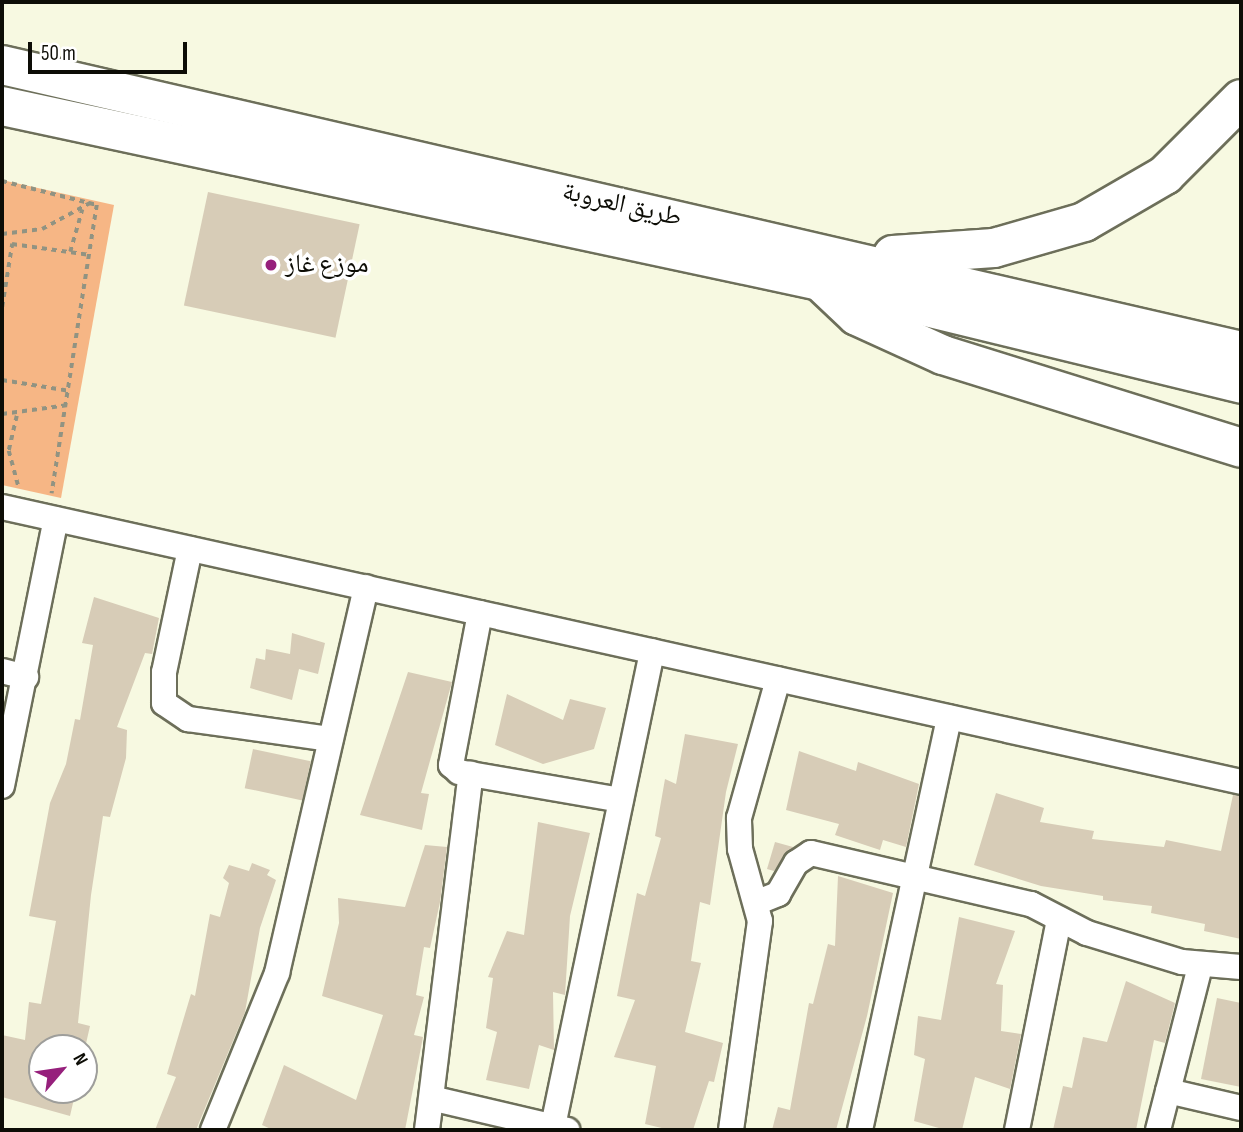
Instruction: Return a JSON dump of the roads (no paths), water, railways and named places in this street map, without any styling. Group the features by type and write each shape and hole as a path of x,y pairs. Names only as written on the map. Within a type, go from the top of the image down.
{"highway":[{"name":"طريق العروبة","path":"2,65 833,268 1241,384"},
{"path":"1241,99 1165,175 1084,222 994,248 833,268 858,316 943,355 1241,448"},
{"name":"طريق العروبة","path":"2,106 833,268 1241,351"}],"street":[{"path":"11,497 56,519 1241,782"},
{"path":"2,786 56,519"},
{"path":"190,548 164,672 164,703 188,719 331,739"},
{"path":"213,1130 273,985 366,587"},
{"path":"480,613 449,755 454,769 621,800"},
{"path":"435,1099 560,1128 621,800 652,651"},
{"path":"2,671 26,677"},
{"path":"731,1130 760,931 758,902 740,849 739,818 778,679"},
{"path":"860,1130 949,717"},
{"path":"427,1130 435,1099 471,774"},
{"path":"758,902 778,894 796,863 811,853 1031,904 1087,933 1200,966 1241,967"},
{"path":"1017,1130 1059,919"},
{"path":"1158,1130 1200,966"},
{"path":"1168,1091 1241,1108"}],"place":[{"name":"موزع غاز","path":"271,265"}]}
